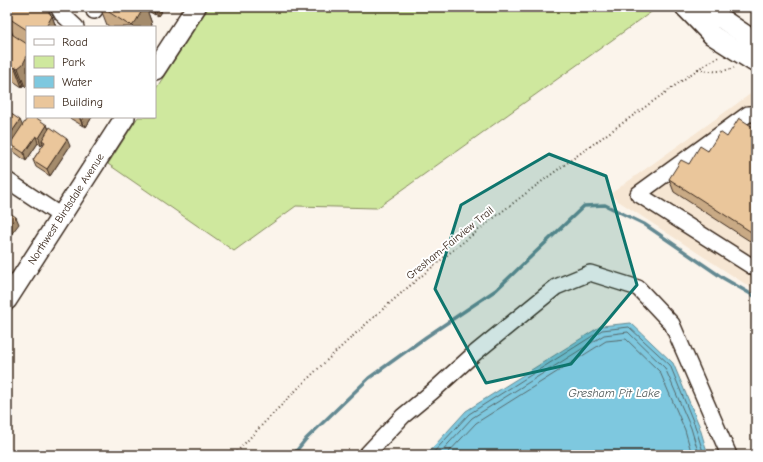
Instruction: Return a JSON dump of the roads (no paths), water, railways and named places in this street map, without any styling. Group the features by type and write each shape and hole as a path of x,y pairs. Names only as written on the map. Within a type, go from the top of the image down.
{"main road":[{"path":"156,68 196,7"},
{"path":"685,7 722,19 756,42"},
{"path":"685,7 712,35 754,62"},
{"name":"Northwest Birdsdale Avenue","path":"7,300 124,118"}],"street":[{"path":"58,7 62,14 75,26"},
{"path":"756,114 748,114 638,194 756,269"},
{"path":"7,180 61,216"},
{"path":"366,455 403,416 475,353 556,287 590,273 638,288 672,324 729,455"}],"water":[{"name":"Gresham Pit Lake","path":"631,323 673,363 699,425 708,455 426,455 466,411 601,326"}],"waterway":[{"path":"293,455 306,439 369,378 426,337 496,290 584,206 605,205 644,224 723,278 756,297"}]}
